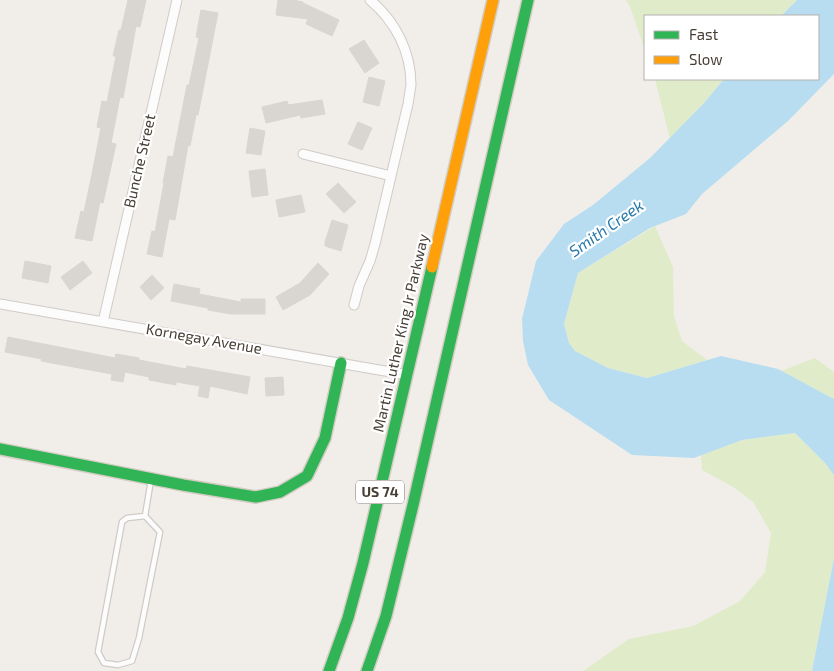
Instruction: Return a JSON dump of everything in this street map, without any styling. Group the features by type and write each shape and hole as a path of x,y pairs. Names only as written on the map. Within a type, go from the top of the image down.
{"main road":[{"path":"477,70 483,0"},
{"name":"Martin Luther King Jr Parkway","path":"329,671 348,619 360,576 408,375 493,0"},
{"name":"US 74","path":"367,671 386,616 413,505 528,0"},
{"path":"0,449 183,485 256,496 280,492 307,476 326,438 341,363"}],"street":[{"name":"Bunche Street","path":"103,322 177,0"},
{"path":"354,305 375,244 411,86 410,71 400,37 391,21 370,0"},
{"path":"303,154 391,176"},
{"name":"Kornegay Avenue","path":"0,304 408,375"}],"lane":[{"path":"146,516 127,518 122,522 98,652 104,663 118,665 132,661 138,638 160,532 146,516 151,479"}],"green space":[{"path":"626,0 797,0 782,15 644,15 644,47"},
{"path":"655,80 723,80 704,103 670,139"},
{"path":"655,226 673,267 674,316 682,341 707,360 647,378 608,368 575,351 569,343 564,324 578,273"},
{"path":"815,358 834,372 834,399 781,371"},
{"path":"795,433 825,463 834,475 834,558 812,671 583,671 629,639 693,626 740,601 765,572 771,533 753,502 733,487 702,470 701,455 742,440"}],"water":[{"name":"Smith Creek","path":"797,0 834,0 834,74 788,121 702,194 686,214 650,228 578,273 564,324 569,343 575,351 608,368 647,378 721,356 778,369 834,399 834,475 825,463 795,433 742,440 694,458 632,455 549,400 528,365 523,341 522,319 536,261 564,224 593,205 650,158 704,103 723,80 819,80 819,15 782,15"},
{"path":"834,558 834,671 812,671"}],"building":[{"path":"128,0 146,0 140,27 136,26 123,98 120,97 111,143 116,144 103,203 100,202 92,241 75,238 81,211 84,212 92,174 101,128 97,127 102,101 107,102 116,56 113,56"},
{"path":"278,0 303,2 339,20 332,36 306,24 308,19 276,15"},
{"path":"201,10 218,13 198,115 196,115 190,146 188,145 175,220 169,219 162,257 147,254 152,231 155,232 168,156 173,157 187,85 189,85 199,38 196,37"},
{"path":"364,40 379,63 365,73 349,49"},
{"path":"369,77 385,81 379,106 363,102"},
{"path":"322,100 325,114 301,118 300,115 266,123 262,107 287,101 288,105"},
{"path":"358,122 372,128 362,150 348,144"},
{"path":"250,128 265,131 261,155 246,153"},
{"path":"265,169 268,195 252,197 249,171"},
{"path":"338,183 356,202 344,213 326,194"},
{"path":"301,195 305,212 279,217 276,200"},
{"path":"332,220 348,225 341,251 325,246"},
{"path":"25,261 51,266 48,283 22,278"},
{"path":"83,261 92,273 70,290 61,277"},
{"path":"318,263 329,274 310,295 283,310 276,297 300,283"},
{"path":"152,275 164,288 151,300 140,287"},
{"path":"174,284 200,289 199,294 241,302 241,299 265,299 265,314 231,314 171,301"},
{"path":"8,337 115,358 116,354 186,369 187,366 250,377 247,394 210,386 208,398 198,396 200,386 176,382 176,385 149,380 149,377 125,372 123,382 111,380 112,374 41,361 42,359 5,352"},
{"path":"283,377 284,395 266,396 265,378"}],"traffic: fast":[{"path":"367,671 386,616 413,505 528,0"},
{"path":"329,671 348,618 363,563 432,267"},
{"path":"0,449 183,485 256,497 280,492 307,476 325,438 341,363"}],"traffic: slow":[{"path":"432,267 493,0"}]}
